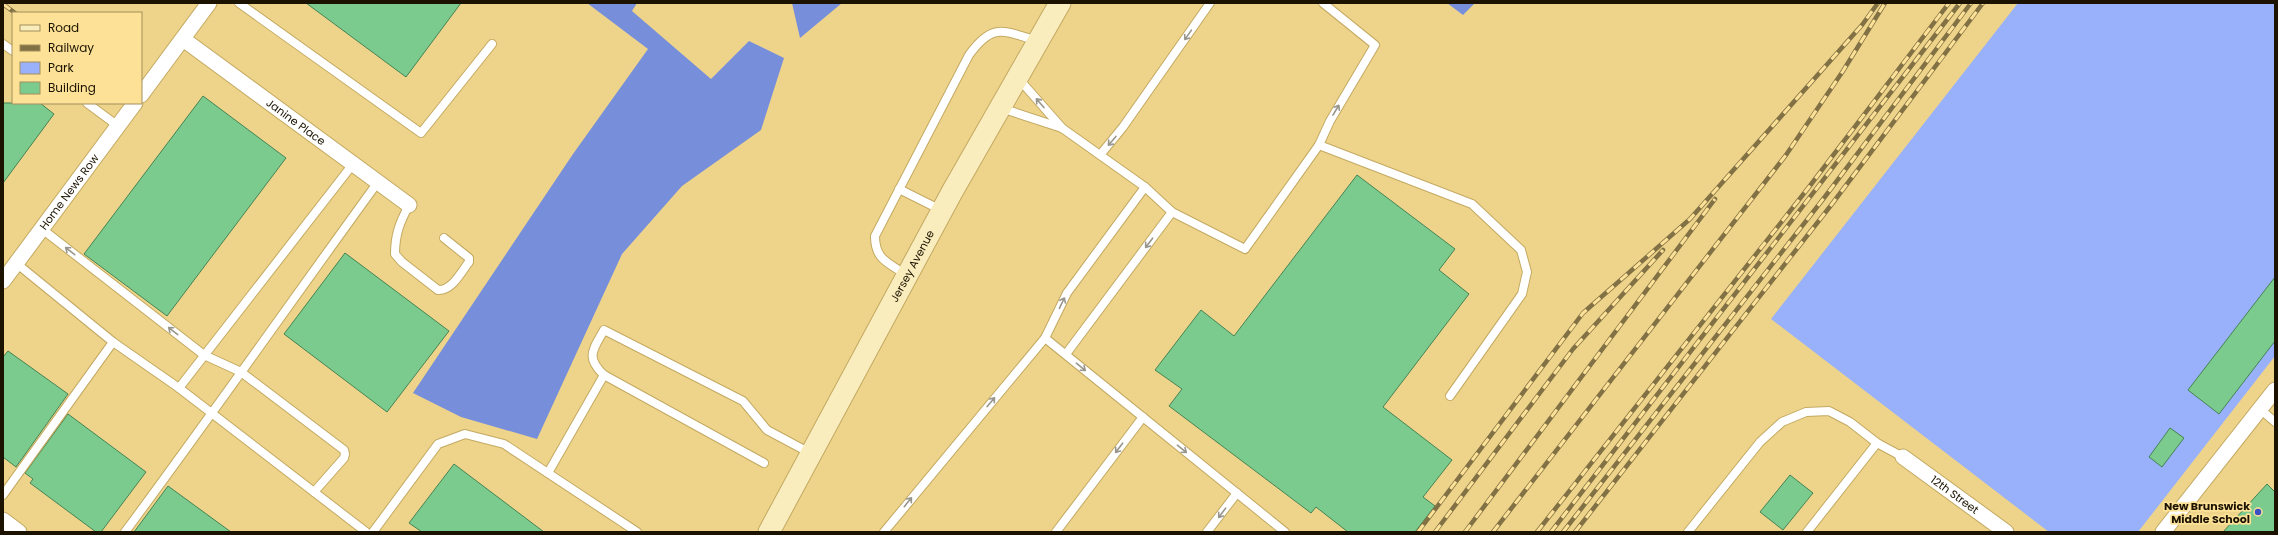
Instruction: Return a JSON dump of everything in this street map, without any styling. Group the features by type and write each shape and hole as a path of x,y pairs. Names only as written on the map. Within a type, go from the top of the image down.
{"street":[{"path":"142,94 210,3"},
{"name":"Jersey Avenue","path":"769,532 942,210 1060,3"},
{"name":"Janine Place","path":"183,39 409,205"},
{"name":"Home News Row","path":"3,281 134,104"},
{"path":"2163,532 2275,390"},
{"name":"12th Street","path":"1903,457 2006,532"},
{"path":"3,520 19,532"}],"lane":[{"path":"239,3 421,133 492,44"},
{"path":"1100,155 1123,127 1210,3"},
{"path":"1018,77 1062,128 1145,187 1172,212 1245,249 1319,145 1330,121 1375,45 1322,3"},
{"path":"907,275 881,257 875,249 875,236 969,55 981,38 996,32 1006,32 1038,41"},
{"path":"3,44 12,50"},
{"path":"88,104 118,126"},
{"path":"1000,107 1062,128"},
{"path":"1319,145 1472,204 1521,250 1527,272 1522,294 1450,396"},
{"path":"179,388 353,164"},
{"path":"125,532 212,414 378,182"},
{"path":"884,532 1045,338 1067,293 1145,187"},
{"path":"899,189 942,210"},
{"path":"409,205 395,237 395,254 402,262 438,290 444,290 469,262 469,258 444,238"},
{"path":"1066,354 1172,212"},
{"path":"42,229 204,355 241,372 344,450 344,458 314,492"},
{"path":"16,263 113,342 179,388 366,532"},
{"path":"764,463 604,375 593,363 591,356 604,330 743,401 767,430 811,454"},
{"path":"1045,338 1284,532"},
{"path":"3,495 113,342"},
{"path":"548,473 604,375"},
{"path":"2260,409 2275,422"},
{"path":"1688,532 1760,442 1782,422 1806,412 1829,411 1850,422 1877,443 1903,457"},
{"path":"1056,532 1143,417"},
{"path":"373,532 438,444 465,434 504,444 637,532"},
{"path":"1807,532 1877,443"},
{"path":"1208,532 1237,493"}],"green space":[{"path":"2018,3 2275,3 2275,356 2138,532 2049,532 1771,319"}],"shaded area":[{"path":"587,3 637,3 632,11 711,79 749,41 784,58 761,130 682,186 622,254 537,439 461,417 413,393 573,154 648,49"},
{"path":"792,3 842,3 800,38"},
{"path":"1447,3 1475,3 1463,15"}],"building":[{"path":"306,3 461,3 406,77"},
{"path":"203,96 286,158 167,316 84,254"},
{"path":"3,103 41,104 54,114 3,183"},
{"path":"1357,175 1455,249 1439,270 1469,294 1383,407 1452,460 1423,497 1435,506 1415,532 1348,532 1316,507 1311,513 1169,406 1182,389 1155,370 1201,310 1234,336"},
{"path":"345,253 449,331 387,412 284,334"},
{"path":"2275,277 2275,341 2219,414 2188,390"},
{"path":"8,351 68,394 16,467 3,457 3,357"},
{"path":"68,414 146,472 101,532 96,532 30,483 33,479 25,473"},
{"path":"2170,428 2184,438 2162,467 2149,457"},
{"path":"454,464 544,532 422,532 409,523"},
{"path":"1790,475 1813,493 1783,530 1760,512"},
{"name":"New Brunswick Middle School","path":"2267,484 2275,492 2275,532 2223,532"},
{"path":"168,486 231,532 134,532"}],"railway":[{"path":"1418,532 1583,313 1690,219 1862,25 1878,3"},
{"path":"1493,532 1786,155 1843,71 1885,3"},
{"path":"1537,532 1809,187 1949,3"},
{"path":"1551,532 1960,3"},
{"path":"1563,532 1824,198 1971,3"},
{"path":"1575,532 1832,204 1983,3"},
{"path":"3,4 14,12"},
{"path":"1465,532 1715,199"},
{"path":"1435,532 1573,349 1663,250"}],"place":[{"name":"New Brunswick Middle School","path":"2258,512"}]}
